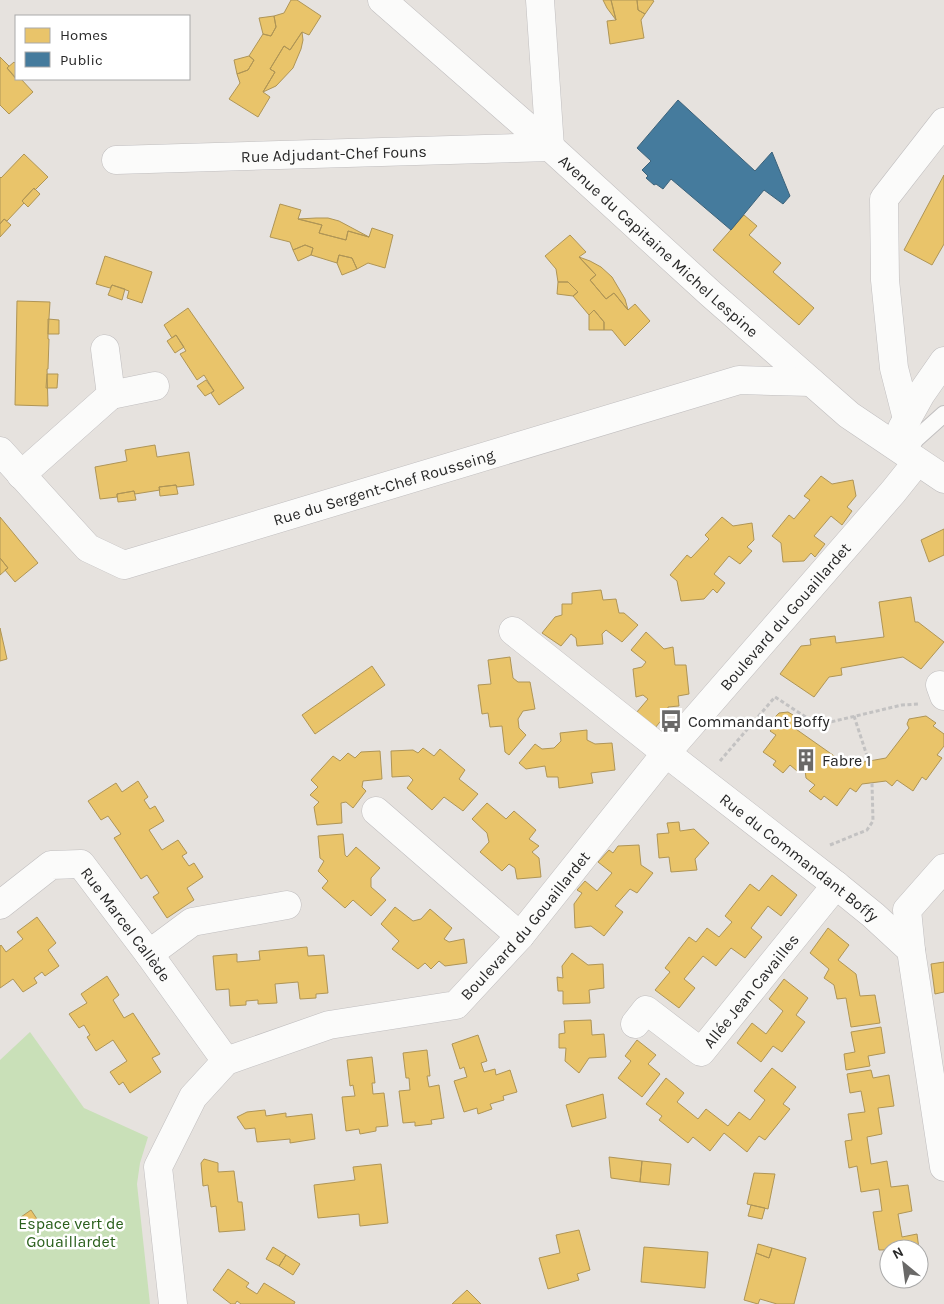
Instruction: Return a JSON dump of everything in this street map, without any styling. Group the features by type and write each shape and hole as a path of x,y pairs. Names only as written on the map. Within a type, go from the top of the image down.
{"street":[{"name":"Avenue du Capitaine Michel Lespine","path":"382,0 550,146 711,294 849,415 944,478"},
{"path":"540,0 550,146"},
{"path":"907,419 894,368 885,280 884,199 944,122"},
{"name":"Rue Adjudant-Chef Founs","path":"116,160 550,146"},
{"path":"105,348 111,395"},
{"name":"Boulevard du Gouaillardet","path":"173,1304 158,1167 193,1097 226,1061 329,1025 456,1005 520,936 666,753 893,492 905,453 907,419 921,394 944,361"},
{"name":"Rue du Sergent-Chef Rousseing","path":"0,451 88,548 124,565 739,380 811,382"},
{"path":"21,475 111,395 155,386"},
{"name":"Rue du Commandant Boffy","path":"513,631 873,915 911,950"},
{"path":"376,811 520,936"},
{"name":"Rue Marcel Callède","path":"0,905 51,865 81,864 226,1061"},
{"path":"944,868 907,910 911,950 944,1167"},
{"name":"Allée Jean Cavailles","path":"635,1024 646,1010 701,1052 836,886"},
{"path":"149,954 192,922 287,905"}],"lane":[{"path":"905,453 916,439 944,414"}],"path":[{"path":"703,782 774,697 818,725 937,695"},
{"path":"854,716 869,762"},
{"path":"799,857 868,830 873,821 872,783"}],"green space":[{"name":"Espace vert de Gouaillardet","path":"30,1032 84,1108 148,1137 140,1163 137,1184 150,1304 0,1304 0,1060"}],"building: Homes":[{"path":"291,0 297,0 321,16 309,35 302,32 290,50 284,46 270,69 275,72 263,92 270,97 258,117 229,99 240,83 237,74 248,70 254,60 249,56 263,34 271,36 276,27 274,16 284,13"},
{"path":"603,0 611,0 616,20 607,8"},
{"path":"611,0 637,0 638,10 645,14 641,20 644,38 610,44 607,21 616,20"},
{"path":"637,0 654,1 645,14 638,10"},
{"path":"274,16 276,27 271,36 263,34 259,18"},
{"path":"302,32 301,49 293,68 276,86 263,92 275,72 270,69 284,46 290,50"},
{"path":"249,56 254,60 248,70 237,74 234,60"},
{"path":"0,57 9,66 7,68 15,80 22,80 33,92 9,114 0,105"},
{"path":"15,63 15,77 7,68"},
{"path":"24,154 48,177 35,190 34,188 22,201 24,203 7,221 4,219 0,224 0,177"},
{"path":"944,175 944,244 932,265 904,250"},
{"path":"34,188 40,194 28,207 22,201"},
{"path":"280,204 301,210 298,219 322,225 319,233 346,240 348,231 369,237 372,228 393,235 385,268 368,263 357,269 352,258 339,255 337,263 311,255 313,248 305,245 293,250 290,242 270,237"},
{"path":"744,215 757,226 749,235 781,263 773,272 814,308 799,325 713,250"},
{"path":"328,218 339,221 369,237 348,231 346,240 319,233 322,225 298,219"},
{"path":"4,219 11,225 0,237 0,224"},
{"path":"570,235 586,252 579,257 596,275 590,280 606,299 614,293 628,310 635,304 650,321 625,346 612,330 604,330 604,322 594,310 589,315 573,296 578,292 568,282 558,282 556,269 545,256"},
{"path":"305,245 313,248 311,255 298,261 293,250"},
{"path":"339,255 352,258 357,269 342,275 337,263"},
{"path":"105,256 152,272 142,303 127,298 129,291 112,285 110,288 96,284"},
{"path":"579,257 601,267 612,277 625,299 628,310 614,293 606,299 590,280 596,275"},
{"path":"558,282 568,282 578,292 573,296 557,294"},
{"path":"112,285 125,289 122,300 108,295"},
{"path":"17,301 50,302 47,369 48,406 15,405"},
{"path":"188,308 244,388 219,405 211,393 214,391 204,375 197,380 180,354 186,351 176,335 172,338 164,325"},
{"path":"594,310 604,322 604,330 589,330 589,315"},
{"path":"48,319 59,320 59,334 48,334"},
{"path":"176,335 184,347 175,353 167,341"},
{"path":"47,374 58,374 57,388 46,388"},
{"path":"206,380 214,391 205,396 197,386"},
{"path":"155,445 157,457 189,452 194,485 159,487 160,490 135,494 134,491 117,494 117,497 100,499 95,467 127,461 125,450"},
{"path":"821,476 832,484 853,480 856,496 847,507 852,511 842,525 831,516 814,536 825,544 815,557 811,553 804,561 783,562 781,543 772,536 789,515 794,519 810,500 804,496"},
{"path":"176,485 178,494 160,496 159,487"},
{"path":"134,491 136,500 118,502 117,494"},
{"path":"0,517 38,563 15,582 5,570 8,568 0,558"},
{"path":"722,517 733,526 752,523 754,540 747,547 752,551 740,564 729,556 714,574 725,583 717,593 713,589 704,599 681,601 677,581 670,575 687,555 691,558 709,539 705,535"},
{"path":"944,529 944,555 929,562 921,540"},
{"path":"0,558 8,568 0,575"},
{"path":"601,590 603,600 616,599 619,613 624,613 638,625 622,642 606,630 602,634 603,644 577,646 576,638 571,634 561,646 542,633 555,617 562,615 562,604 572,604 572,593"},
{"path":"911,597 915,622 918,622 944,642 921,669 903,657 841,668 842,675 829,677 814,697 780,674 801,646 811,645 810,639 835,636 836,643 884,637 879,602"},
{"path":"0,628 7,659 0,661"},
{"path":"646,632 664,649 673,647 675,665 686,665 689,694 678,696 679,706 668,707 668,712 655,728 636,713 648,699 643,695 636,697 633,669 642,667 646,662 631,650"},
{"path":"510,657 513,678 518,682 530,682 535,709 523,711 518,719 519,728 526,735 509,755 505,752 502,726 490,727 488,713 482,714 478,685 491,684 488,660"},
{"path":"372,666 385,685 315,734 302,715"},
{"name":"Fabre 1","path":"788,712 793,715 793,727 847,765 886,758 909,728 907,724 909,719 926,716 936,723 933,726 944,734 944,746 937,755 942,758 926,780 922,777 913,791 897,780 892,786 886,781 862,784 856,792 850,788 837,806 824,796 821,800 809,791 815,785 806,778 805,770 797,771 790,765 783,773 773,765 776,761 763,752 776,735 770,731 776,724 774,718 779,713"},
{"path":"587,730 587,740 595,744 612,743 615,770 591,773 593,783 559,788 558,777 547,777 545,766 526,769 519,763 535,744 542,749 554,748 561,741 560,733"},
{"path":"423,748 434,756 440,749 465,770 459,779 478,794 463,811 444,797 432,810 407,788 413,780 409,776 392,777 391,751 413,750 418,753"},
{"path":"380,751 382,779 363,781 362,787 366,791 353,808 346,802 341,803 342,823 317,825 314,807 319,802 310,795 318,787 311,780 333,756 340,761 348,753 355,758 361,752"},
{"path":"138,781 148,797 144,800 150,809 155,806 164,821 149,830 162,850 178,840 187,853 182,856 189,866 194,863 203,877 187,888 194,900 167,918 153,897 159,893 147,875 141,879 114,838 121,834 108,816 101,820 88,801 116,783 122,792"},
{"path":"487,803 506,819 514,811 536,830 529,839 539,846 532,852 539,858 541,877 517,879 515,868 509,864 502,871 480,852 489,842 487,833 472,819"},
{"path":"679,822 680,831 694,829 709,843 695,859 697,870 671,872 669,857 659,858 657,834 669,833 667,823"},
{"path":"343,834 345,855 347,857 356,847 380,868 371,878 371,887 386,900 371,916 353,900 345,908 322,888 328,881 318,871 324,861 320,858 318,836"},
{"path":"639,845 641,865 653,873 637,893 630,889 615,906 623,912 604,936 591,926 575,928 574,904 582,893 577,890 585,881 597,891 612,873 598,862 609,850 613,853 618,846"},
{"path":"772,875 797,895 781,916 768,906 751,928 762,937 745,958 731,948 716,966 703,956 684,979 695,988 679,1008 655,990 670,972 665,968 689,937 696,942 707,928 719,937 732,922 725,916 750,884 759,891"},
{"path":"395,907 413,921 421,919 430,909 452,928 444,939 449,942 464,939 467,963 445,966 439,961 431,969 425,963 418,969 392,949 399,941 381,924"},
{"path":"37,917 56,943 48,950 59,966 45,976 42,972 34,978 37,983 23,992 13,979 0,988 0,946 6,952 23,939 17,932"},
{"path":"828,928 849,945 838,960 856,974 860,996 875,995 880,1023 851,1027 846,998 837,999 834,985 824,978 829,969 810,953"},
{"path":"307,947 308,956 324,955 328,993 316,994 316,998 300,999 298,982 275,984 277,1003 258,1004 258,1000 246,1001 246,1005 230,1006 229,989 216,990 213,956 237,954 237,962 260,960 259,951"},
{"path":"572,953 588,965 603,964 604,988 589,990 590,1003 563,1004 563,991 558,991 557,977 563,978 562,966"},
{"path":"944,962 944,992 935,994 931,964"},
{"path":"107,976 119,995 113,1000 124,1018 133,1013 160,1054 152,1058 161,1072 130,1093 123,1082 119,1085 110,1072 127,1061 113,1040 96,1051 87,1037 90,1035 84,1025 79,1028 69,1014 87,1003 81,994"},
{"path":"784,979 808,998 796,1015 805,1022 782,1052 773,1046 761,1062 737,1043 752,1023 766,1034 783,1011 769,999"},
{"path":"591,1020 592,1035 604,1034 606,1057 589,1058 579,1073 565,1061 566,1048 559,1048 559,1034 565,1033 564,1021"},
{"path":"881,1027 885,1053 868,1056 870,1066 846,1070 844,1054 855,1052 851,1032"},
{"path":"478,1035 487,1061 481,1063 484,1072 495,1069 496,1075 510,1070 517,1092 503,1096 504,1100 490,1104 492,1109 478,1114 477,1108 464,1112 454,1081 467,1077 464,1067 460,1069 452,1044"},
{"path":"637,1040 656,1055 648,1064 660,1074 642,1097 618,1078 631,1061 625,1056"},
{"path":"427,1050 430,1076 427,1076 429,1087 439,1085 444,1118 431,1120 432,1124 415,1126 415,1122 403,1123 399,1091 410,1090 409,1078 406,1078 403,1053"},
{"path":"372,1057 375,1083 372,1083 373,1094 384,1093 388,1126 376,1127 376,1131 360,1134 359,1129 346,1131 342,1097 355,1096 353,1085 350,1086 347,1060"},
{"path":"772,1068 796,1087 783,1104 790,1109 765,1140 759,1136 747,1152 724,1133 710,1151 693,1137 688,1143 659,1120 662,1116 646,1104 666,1078 684,1093 677,1102 698,1119 706,1109 728,1126 739,1112 750,1120 765,1100 754,1091"},
{"path":"871,1070 873,1078 889,1075 894,1106 878,1108 882,1134 867,1137 871,1164 887,1161 891,1187 908,1185 912,1211 898,1214 902,1237 917,1234 918,1239 879,1239 879,1250 873,1212 882,1211 879,1189 861,1192 857,1166 849,1168 845,1141 852,1140 848,1114 865,1112 861,1091 850,1093 847,1074"},
{"path":"603,1094 606,1118 572,1127 566,1105"},
{"path":"265,1110 266,1116 286,1113 286,1117 312,1114 315,1139 290,1143 290,1139 257,1142 255,1128 245,1129 237,1117 247,1112"},
{"path":"609,1157 642,1161 640,1182 611,1178"},
{"path":"204,1159 218,1163 218,1172 234,1171 238,1202 242,1202 245,1230 219,1232 216,1206 211,1207 208,1185 203,1186 201,1163"},
{"path":"642,1161 671,1164 669,1185 640,1182"},
{"path":"381,1164 388,1223 360,1226 359,1214 318,1218 314,1185 355,1180 353,1167"},
{"path":"754,1173 775,1174 768,1209 747,1204"},
{"path":"751,1205 765,1208 762,1219 748,1216"},
{"path":"31,1210 37,1219 27,1226 21,1217"},
{"path":"579,1230 590,1270 577,1274 579,1280 548,1289 539,1258 560,1253 556,1235"},
{"path":"758,1244 772,1248 769,1258 756,1253"},
{"path":"273,1247 286,1255 279,1266 266,1259"},
{"path":"644,1247 708,1252 705,1288 641,1282"},
{"path":"772,1248 806,1258 794,1304 777,1304 760,1299 758,1304 744,1300 756,1253 769,1258"},
{"path":"286,1255 300,1264 293,1275 279,1266"},
{"path":"228,1269 249,1283 246,1287 257,1294 264,1283 295,1302 294,1304 241,1304 237,1301 235,1304 231,1304 213,1290"},
{"path":"467,1290 481,1304 452,1304"}],"building: Public":[{"path":"678,100 755,171 772,152 790,196 783,204 764,190 731,230 671,179 663,189 656,184 654,185 646,178 648,176 642,170 651,161 637,148"}],"place":[{"name":"Commandant Boffy","path":"671,721"},
{"name":"Fabre 1","path":"806,760"}]}
